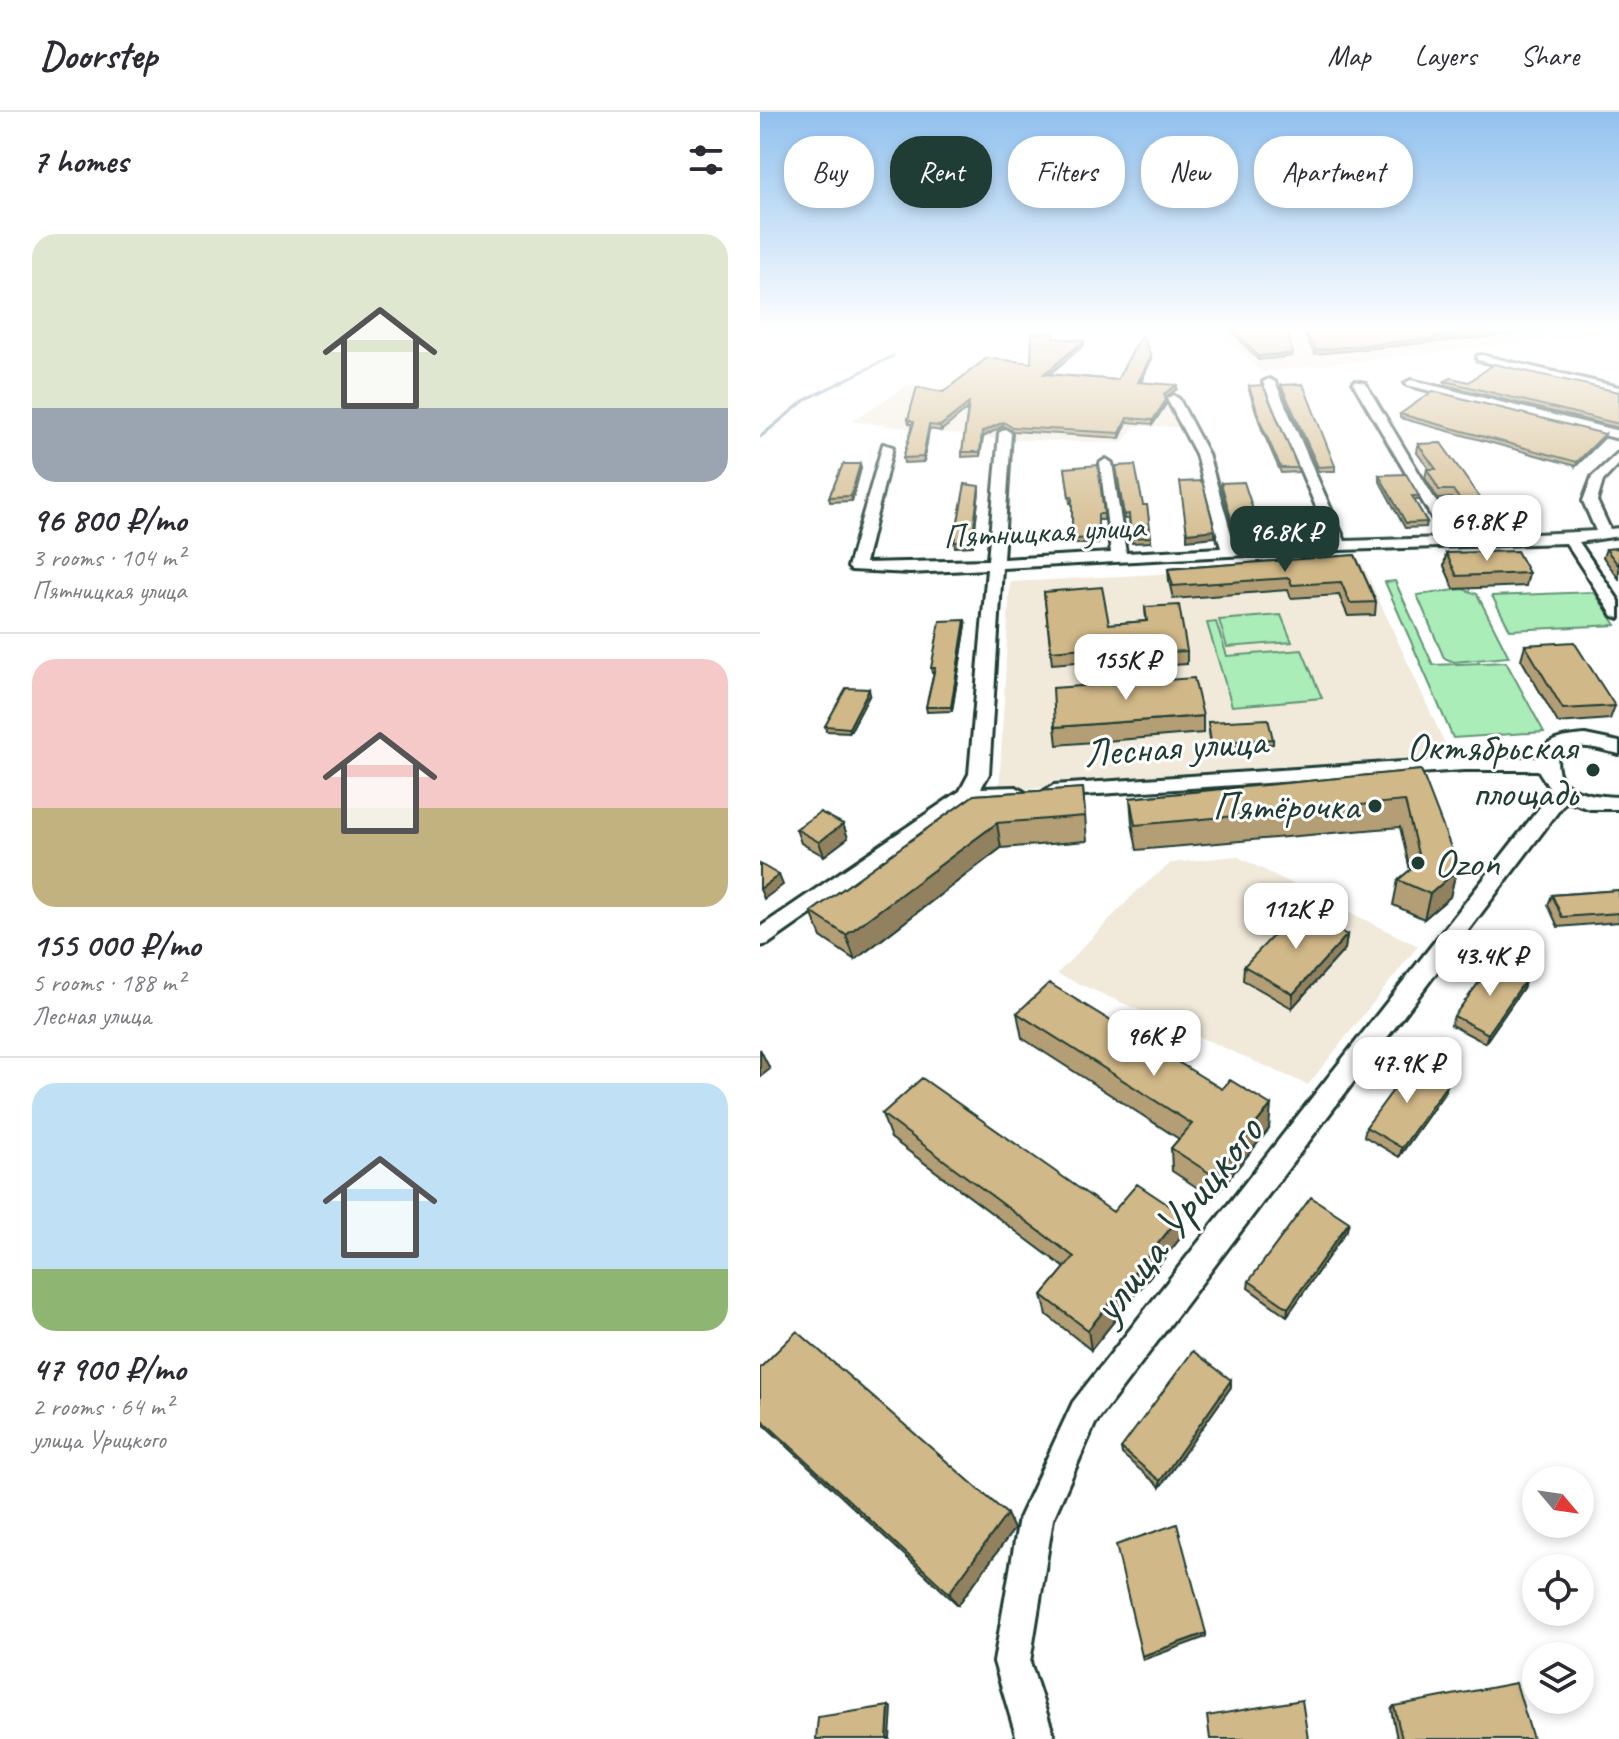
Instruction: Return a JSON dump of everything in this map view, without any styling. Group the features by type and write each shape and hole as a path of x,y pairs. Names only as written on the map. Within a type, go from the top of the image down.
{"street":[{"path":"1176,404 1202,454 1229,551"},
{"path":"1278,404 1340,546"},
{"path":"1371,404 1453,541"},
{"path":"1495,404 1619,435"},
{"path":"763,931 967,795 979,774 1005,433"},
{"name":"Пятницкая улица","path":"887,447 856,567 910,568 1453,541 1570,539 1612,532"},
{"path":"1612,532 1590,501 1597,480 1619,456"},
{"path":"1106,463 1119,557"},
{"path":"1570,539 1619,613"},
{"path":"1619,748 1587,740 1571,741 1548,752 1544,764 1556,800 1619,803"},
{"name":"Лесная улица","path":"967,795 1464,764 1544,764"},
{"name":"улица Урицкого","path":"1036,1739 1012,1662 1036,1518 1084,1413 1556,800"}],"shaded area":[{"path":"879,404 1170,404 1180,427 1134,426 1122,443 994,439 852,421"},
{"path":"1362,563 1451,757 999,791 1010,582"},
{"path":"1236,856 1418,946 1308,1085 1057,974 1137,891 1171,863"}],"green space":[{"path":"1395,581 1433,665 1506,662 1544,732 1453,738 1385,582"},
{"path":"1463,589 1477,594 1509,657 1454,662 1444,658 1417,595"},
{"path":"1594,592 1616,625 1510,630 1492,596"},
{"path":"1281,615 1292,642 1227,647 1219,620"},
{"path":"1216,622 1227,656 1302,650 1322,698 1232,706 1207,623"}],"building":[{"path":"912,404 968,404 940,426 929,425 923,457 903,458 914,422 908,419"},
{"path":"969,404 1163,404 1153,420 1127,418 1120,433 1012,427 1003,422 982,432 980,452 962,452"},
{"path":"1255,404 1271,404 1298,468 1281,468"},
{"path":"1290,404 1311,404 1335,466 1318,467"},
{"path":"1414,404 1485,404 1605,434 1577,462 1400,414"},
{"path":"1538,404 1619,404 1619,424"},
{"path":"1441,443 1492,515 1472,517 1453,490 1439,490 1427,469 1436,469 1418,444"},
{"path":"843,464 860,464 851,496 829,497"},
{"path":"1098,465 1104,514 1098,514 1098,538 1072,539 1072,497 1069,497 1065,468"},
{"path":"1135,465 1143,505 1147,505 1151,537 1131,538 1129,514 1124,515 1116,466"},
{"path":"1406,474 1419,496 1412,496 1427,522 1406,523 1379,475"},
{"path":"1202,481 1215,530 1187,533 1180,482"},
{"path":"1244,482 1260,531 1235,532 1221,483"},
{"path":"965,484 979,486 972,542 954,542"},
{"path":"1619,548 1619,566 1606,549"},
{"path":"1517,551 1529,573 1457,576 1446,553"},
{"path":"1355,555 1376,602 1350,603 1341,582 1292,585 1289,578 1173,586 1168,569"},
{"path":"1102,587 1109,624 1147,621 1145,607 1179,605 1187,651 1141,653 1140,643 1051,651 1044,592"},
{"path":"965,620 951,707 926,707 935,668 931,668 940,621"},
{"path":"1574,642 1615,706 1563,709 1525,645"},
{"path":"1194,678 1203,716 1055,727 1053,688"},
{"path":"846,688 869,689 849,728 825,726"},
{"path":"1268,719 1273,739 1211,743 1208,722"},
{"path":"1421,770 1455,858 1456,871 1430,894 1398,880 1420,862 1405,801 1135,825 1130,798"},
{"path":"1083,788 1085,816 997,823 846,935 811,912 974,795"},
{"path":"820,812 843,824 819,842 796,829"},
{"path":"760,864 779,875 760,889"},
{"path":"1619,890 1619,913 1562,917 1552,895"},
{"path":"1299,909 1347,935 1293,994 1244,966"},
{"path":"1494,962 1526,979 1488,1034 1454,1016"},
{"path":"1049,983 1222,1089 1230,1080 1271,1105 1214,1176 1171,1148 1192,1124 1017,1013"},
{"path":"1413,1063 1448,1083 1402,1148 1366,1127"},
{"path":"922,1078 1113,1212 1137,1184 1182,1214 1088,1330 1042,1295 1074,1257 882,1114"},
{"path":"1311,1197 1349,1222 1288,1308 1249,1281"},
{"path":"797,1331 1007,1514 949,1593 760,1418 760,1368"},
{"path":"1193,1351 1231,1380 1160,1481 1121,1448"},
{"path":"1177,1524 1206,1633 1142,1656 1116,1545"},
{"path":"1516,1683 1522,1714 1525,1714 1533,1739 1402,1739 1394,1706"},
{"path":"1302,1700 1308,1739 1210,1739 1207,1716"},
{"path":"889,1706 887,1739 816,1739 818,1717"}],"waterway":[{"path":"760,437 800,404"}],"place":[{"name":"Октябрьская площадь","path":"1593,770"},
{"name":"Пятёрочка","path":"1375,806"},
{"name":"Ozon","path":"1418,863"}]}
